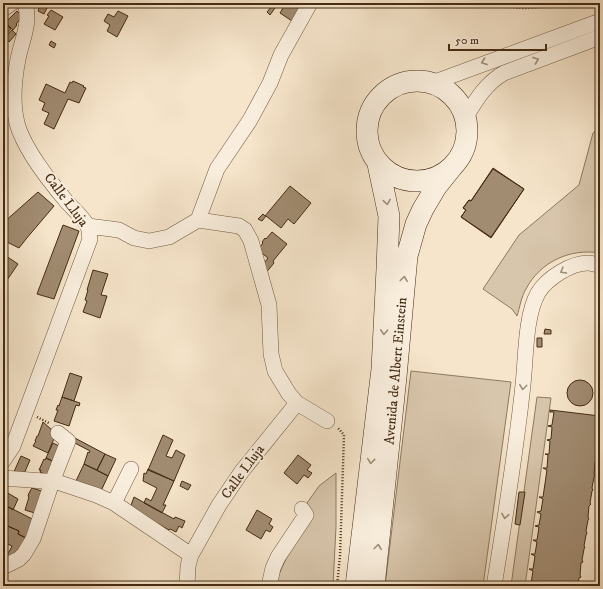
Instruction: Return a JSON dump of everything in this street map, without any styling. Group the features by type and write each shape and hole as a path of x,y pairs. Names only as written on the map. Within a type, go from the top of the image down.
{"main road":[{"path":"414,81 432,83 441,87 459,104 465,118 467,132 465,145 460,156 452,167 441,175 428,180 415,181 401,179 389,173 378,164 371,152 368,140 368,120 372,108 378,99 388,90 400,84 414,81"},
{"name":"Avenida de Albert Einstein","path":"356,586 382,369 388,255 389,216 378,164"},
{"name":"Avenida de Albert Einstein","path":"374,586 407,256 414,230 423,209 436,187 452,167"}],"street":[{"path":"3,10 12,3"},
{"name":"Calle Lluja","path":"3,461 13,446 26,413 90,239 88,226 67,202 32,155 22,138 17,123 13,106 18,60 27,21 27,9 25,3"},
{"path":"198,220 216,170 250,120 270,83 281,55 310,3"},
{"path":"432,83 600,21"},
{"path":"465,118 483,90 497,77 504,73 600,38"},
{"path":"88,226 119,230 134,238 149,241 168,237 198,220 239,226 245,230 248,234 269,305 272,364 279,379 297,403 327,421"},
{"path":"494,586 509,492 523,385 530,315 538,293 552,277 572,265 589,263 600,266"},
{"name":"Calle Lluja","path":"187,586 188,566 191,555 219,505 242,471 297,403"},
{"path":"3,567 19,559 28,549 33,540 52,482 68,441 58,433"},
{"path":"114,503 131,469"},
{"path":"3,478 57,482 114,503 191,555"},
{"path":"269,586 273,568 278,557 306,515 302,509"}],"path":[{"path":"496,3 505,6 531,7 563,3"},
{"path":"26,413 47,421 58,433"},
{"path":"327,421 344,435 340,556 337,586"}],"shaded area":[{"path":"600,127 600,253 589,252 567,255 548,264 532,279 524,292 517,316 512,309 483,289 519,235 579,185 593,133"},
{"path":"411,371 511,382 483,586 385,586"},
{"path":"537,397 551,398 525,586 511,586"},
{"path":"336,473 336,527 333,586 275,586 287,558 312,515 307,503 319,486"}],"building":[{"path":"41,3 48,6 44,14 38,11"},
{"path":"282,3 286,5 287,3 293,3 303,10 295,23 280,13 283,8 280,6"},
{"path":"272,6 275,8 270,15 267,12"},
{"path":"51,10 63,17 55,30 44,24 49,16 47,15"},
{"path":"17,11 22,17 13,30 4,21 6,19 8,20"},
{"path":"118,11 128,16 117,37 107,31 110,25 104,21 108,14 114,17"},
{"path":"5,23 11,29 4,37 3,25"},
{"path":"12,30 16,34 9,42 5,38"},
{"path":"51,41 56,44 54,48 49,45"},
{"path":"73,81 86,88 79,103 68,99 54,129 44,124 49,113 42,110 45,103 39,100 46,84 65,93 70,82 72,83"},
{"path":"493,168 524,189 491,238 461,217 466,210 463,208 469,200 471,201"},
{"path":"493,169 524,189 491,237 461,217 466,210 463,208 469,200 471,201"},
{"path":"290,186 311,203 294,224 288,219 281,228 266,216 262,221 258,219 263,214 265,216"},
{"path":"38,192 54,206 19,248 3,240 3,223"},
{"path":"63,225 79,231 54,299 37,294"},
{"path":"272,232 287,244 264,275 261,267 268,258 258,250 265,238 266,239"},
{"path":"3,254 18,264 3,286"},
{"path":"93,270 108,274 101,295 107,296 100,318 83,312 87,301 85,300"},
{"path":"545,329 551,330 551,334 544,334"},
{"path":"537,338 542,338 542,347 537,347"},
{"path":"70,373 82,377 74,401 62,397"},
{"path":"580,380 589,384 593,393 589,402 580,406 571,402 567,393 571,384"},
{"path":"62,397 80,403 79,406 76,405 69,426 54,421 58,410 56,410"},
{"path":"550,410 600,416 599,447 597,448 595,476 592,488 591,504 589,506 589,519 586,531 583,562 581,563 581,577 579,578 578,586 538,586 526,583 531,583 533,571 529,569 533,569 535,556 531,554 535,554 537,542 533,540 537,540 539,527 535,526 539,525 541,514 537,512 541,511 543,499 539,497 543,497 547,470 543,468 547,468 548,455 545,454 549,454 550,441 547,440 551,439 552,427 548,426 552,425 554,412 550,412"},
{"path":"43,422 52,430 50,434 55,436 48,453 33,446"},
{"path":"163,435 173,440 166,456 172,458 176,450 185,455 174,481 148,470"},
{"path":"73,437 105,454 97,470 84,464 88,452 89,453 90,451 71,441"},
{"path":"53,443 63,448 57,463 46,458"},
{"path":"105,454 116,459 108,476 97,470"},
{"path":"298,455 311,465 307,470 312,473 308,478 304,475 297,484 284,473"},
{"path":"21,456 30,460 23,476 13,474"},
{"path":"46,458 57,463 51,477 40,472 41,470 39,470 44,459 45,460"},
{"path":"84,464 108,476 100,493 76,481"},
{"path":"148,469 174,481 163,505 166,505 162,513 144,503 146,498 151,501 157,488 143,481 144,473 146,474"},
{"path":"182,481 191,485 188,490 180,486"},
{"path":"32,488 45,492 38,514 25,510 28,496"},
{"path":"6,492 18,499 13,510 3,504 3,498"},
{"path":"519,492 525,492 520,525 515,524"},
{"path":"134,497 174,519 175,517 185,521 182,528 179,526 176,532 170,529 169,530 130,508"},
{"path":"3,504 36,521 28,539 18,534 19,531 3,524 5,519 3,518 5,515 3,514"},
{"path":"257,510 272,519 269,524 273,527 270,532 266,530 261,539 246,530"},
{"path":"3,524 19,531 18,534 28,539 8,562 4,556 9,552 12,546 3,542"}]}
